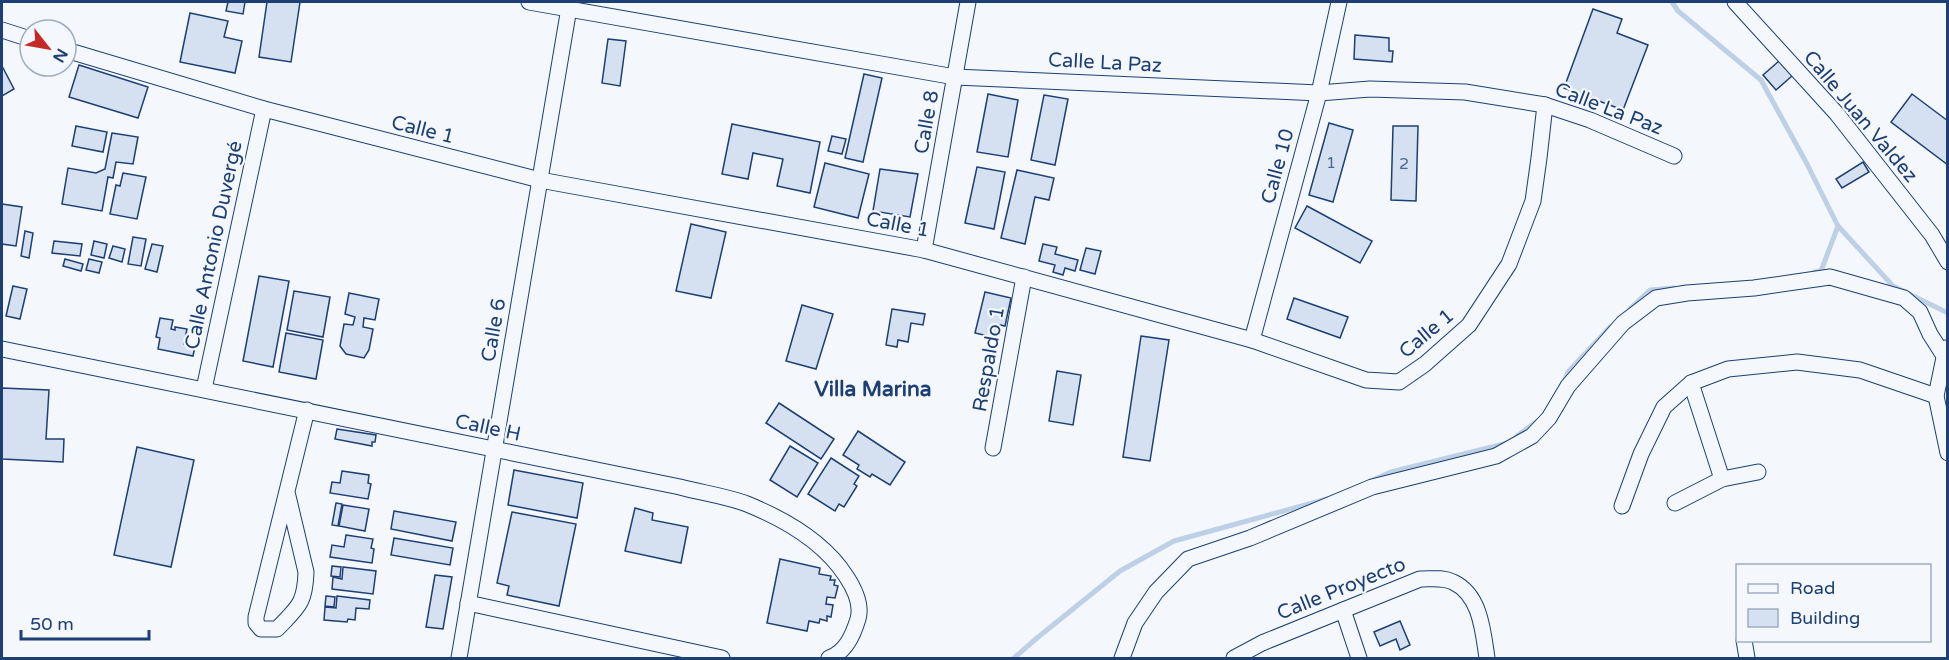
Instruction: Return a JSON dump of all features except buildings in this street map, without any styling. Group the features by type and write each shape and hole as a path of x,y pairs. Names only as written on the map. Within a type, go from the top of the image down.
{"street":[{"name":"Calle La Paz","path":"529,2 955,77 1319,93 1370,89 1465,92 1545,105 1590,120 1674,156"},
{"name":"Calle 8","path":"924,250 968,2"},
{"name":"Calle 10","path":"1252,340 1319,93 1340,2"},
{"name":"Calle Juan Valdez","path":"1735,2 1837,114 1932,235 1947,262"},
{"name":"Calle 6","path":"459,658 569,8"},
{"path":"2,30 18,35"},
{"name":"Calle 1","path":"78,54 264,109 540,180 924,250 1252,340 1366,380 1399,382 1425,364 1469,325 1509,264 1533,201 1545,105"},
{"name":"Calle Antonio Duvergé","path":"204,390 264,109"},
{"path":"1122,658 1135,623 1155,592 1188,559 1260,534 1372,486 1496,456 1532,436 1549,418 1568,386 1623,323 1656,298 1687,292 1754,288 1830,277 1904,298 1920,312 1930,334 1946,349 1936,396 1947,453"},
{"name":"Respaldo 1","path":"993,448 1024,278"},
{"name":"Calle H","path":"2,349 680,487 745,504 783,521 821,546 839,565 854,588 860,613 852,638 829,658"},
{"path":"1622,506 1641,454 1664,407 1691,383 1728,369 1797,362 1860,370 1936,396"},
{"path":"1691,383 1722,479"},
{"path":"287,492 306,572 304,592 300,606 277,629 261,629 256,623 256,617 307,410"},
{"path":"1675,503 1722,479 1758,472"},
{"name":"Calle Proyecto","path":"1234,658 1262,643 1420,579 1442,579 1453,582 1464,589 1478,611 1487,658"},
{"path":"468,603 722,658"},
{"path":"1343,610 1359,658"},
{"path":"1744,642 1747,658"}],"waterway":[{"path":"1672,2 1678,11 1761,80 1838,226 1893,286 1948,313"},
{"path":"1814,272 1821,271 1838,226"},
{"path":"1630,309 1650,290 1674,288"},
{"path":"1564,382 1568,372 1610,327"},
{"path":"1517,436 1536,422"},
{"path":"1375,479 1391,472 1504,444"},
{"path":"1014,658 1120,571 1174,541 1327,499"}],"district":[{"name":"Villa Marina","path":"873,389"}]}
